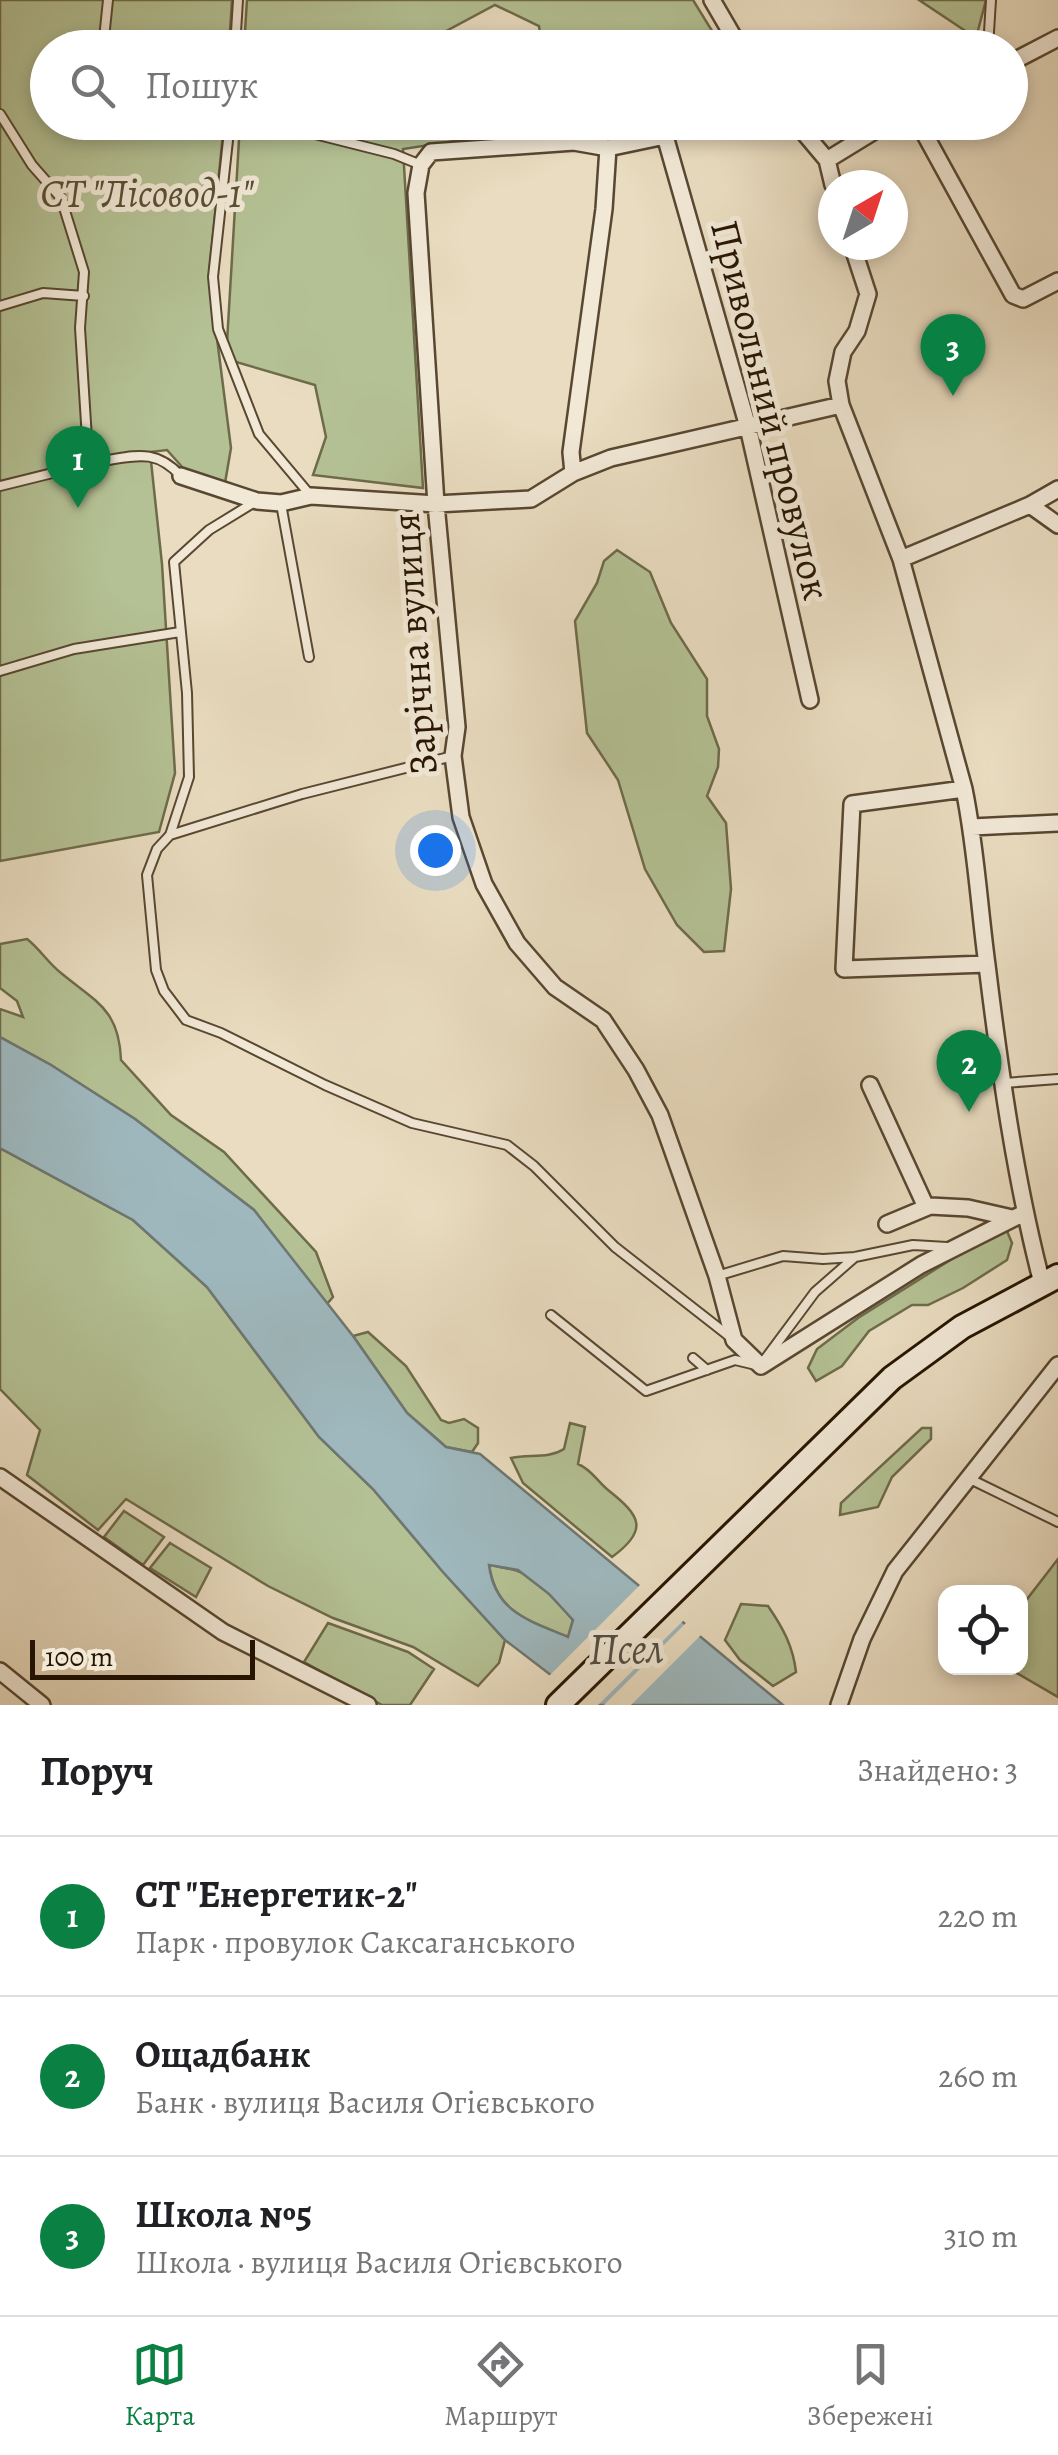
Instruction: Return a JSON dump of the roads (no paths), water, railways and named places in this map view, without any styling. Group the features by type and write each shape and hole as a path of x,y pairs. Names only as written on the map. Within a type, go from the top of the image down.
{"main road":[{"path":"558,1705 892,1378 962,1326 1050,1280"}],"street":[{"path":"712,0 726,30"},
{"path":"1028,54 1058,38"},
{"path":"421,165 430,152 574,142 608,148 636,140"},
{"name":"Привольний провулок","path":"673,140 748,426 810,700"},
{"path":"810,140 827,160 829,170"},
{"path":"827,160 859,140"},
{"path":"928,140 1013,295 1024,299 1058,281"},
{"path":"573,474 571,452 604,210 608,148"},
{"name":"Зарічна вулиця","path":"421,165 416,194 436,504 457,727 453,756 461,817 484,884 517,943 555,987 603,1020 660,1115 734,1340"},
{"path":"857,260 868,294 857,331 844,352 837,381 841,405 901,559 964,789 972,827 1018,1216 1050,1280"},
{"path":"182,476 257,501 280,503 311,496 436,504 531,500 573,474 657,445 841,405"},
{"path":"901,559 1058,489"},
{"path":"1030,504 1058,525"},
{"path":"964,789 852,804 844,969 986,964"},
{"path":"972,827 1058,824"},
{"path":"870,1085 926,1207"},
{"path":"887,1224 926,1207 968,1208 1018,1216"},
{"path":"734,1340 761,1366 858,1304 1018,1216"},
{"path":"839,1705 862,1639 895,1571 1058,1365"},
{"path":"0,1477 224,1632 368,1705"},
{"path":"0,1671 42,1705"}],"lane":[{"path":"105,30 108,0"},
{"path":"236,30 238,0"},
{"path":"989,30 991,0"},
{"path":"0,114 32,166 61,198 84,272 80,345 87,439 102,461"},
{"path":"228,140 213,277 218,329 259,434 311,496"},
{"path":"338,140 421,165"},
{"path":"0,306 43,293 84,296"},
{"path":"0,486 102,461 146,455 167,460 182,476"},
{"path":"170,836 189,777 187,693 174,562 208,530 257,501"},
{"path":"280,503 310,657"},
{"path":"0,671 74,649 180,632"},
{"path":"453,756 302,794 170,836 157,848 147,875 156,970 164,991 186,1020 412,1123 506,1145 534,1166 614,1247 734,1340"},
{"path":"1004,1083 1058,1079"},
{"path":"716,1276 783,1256 822,1260 912,1245 956,1248"},
{"path":"551,1315 646,1391 735,1360 761,1366 778,1338 816,1292 855,1257"},
{"path":"693,1358 707,1370"},
{"path":"968,1478 1058,1522"}],"water":[{"name":"Псел","path":"0,1037 135,1119 254,1210 353,1336 407,1413 446,1447 480,1454 783,1705 590,1705 505,1640 373,1489 319,1437 207,1287 133,1220 0,1148","holes":["489,1565 518,1570 549,1594 573,1620 568,1637 516,1612 498,1594"]}],"place":[{"name":"Школа №5","path":"953,396"},
{"name":"СТ \"Енергетик-2\"","path":"78,508"},
{"name":"Ощадбанк","path":"969,1112"}],"park label":[{"name":"СТ \"Лісовод-1\"","path":"147,193"}]}
